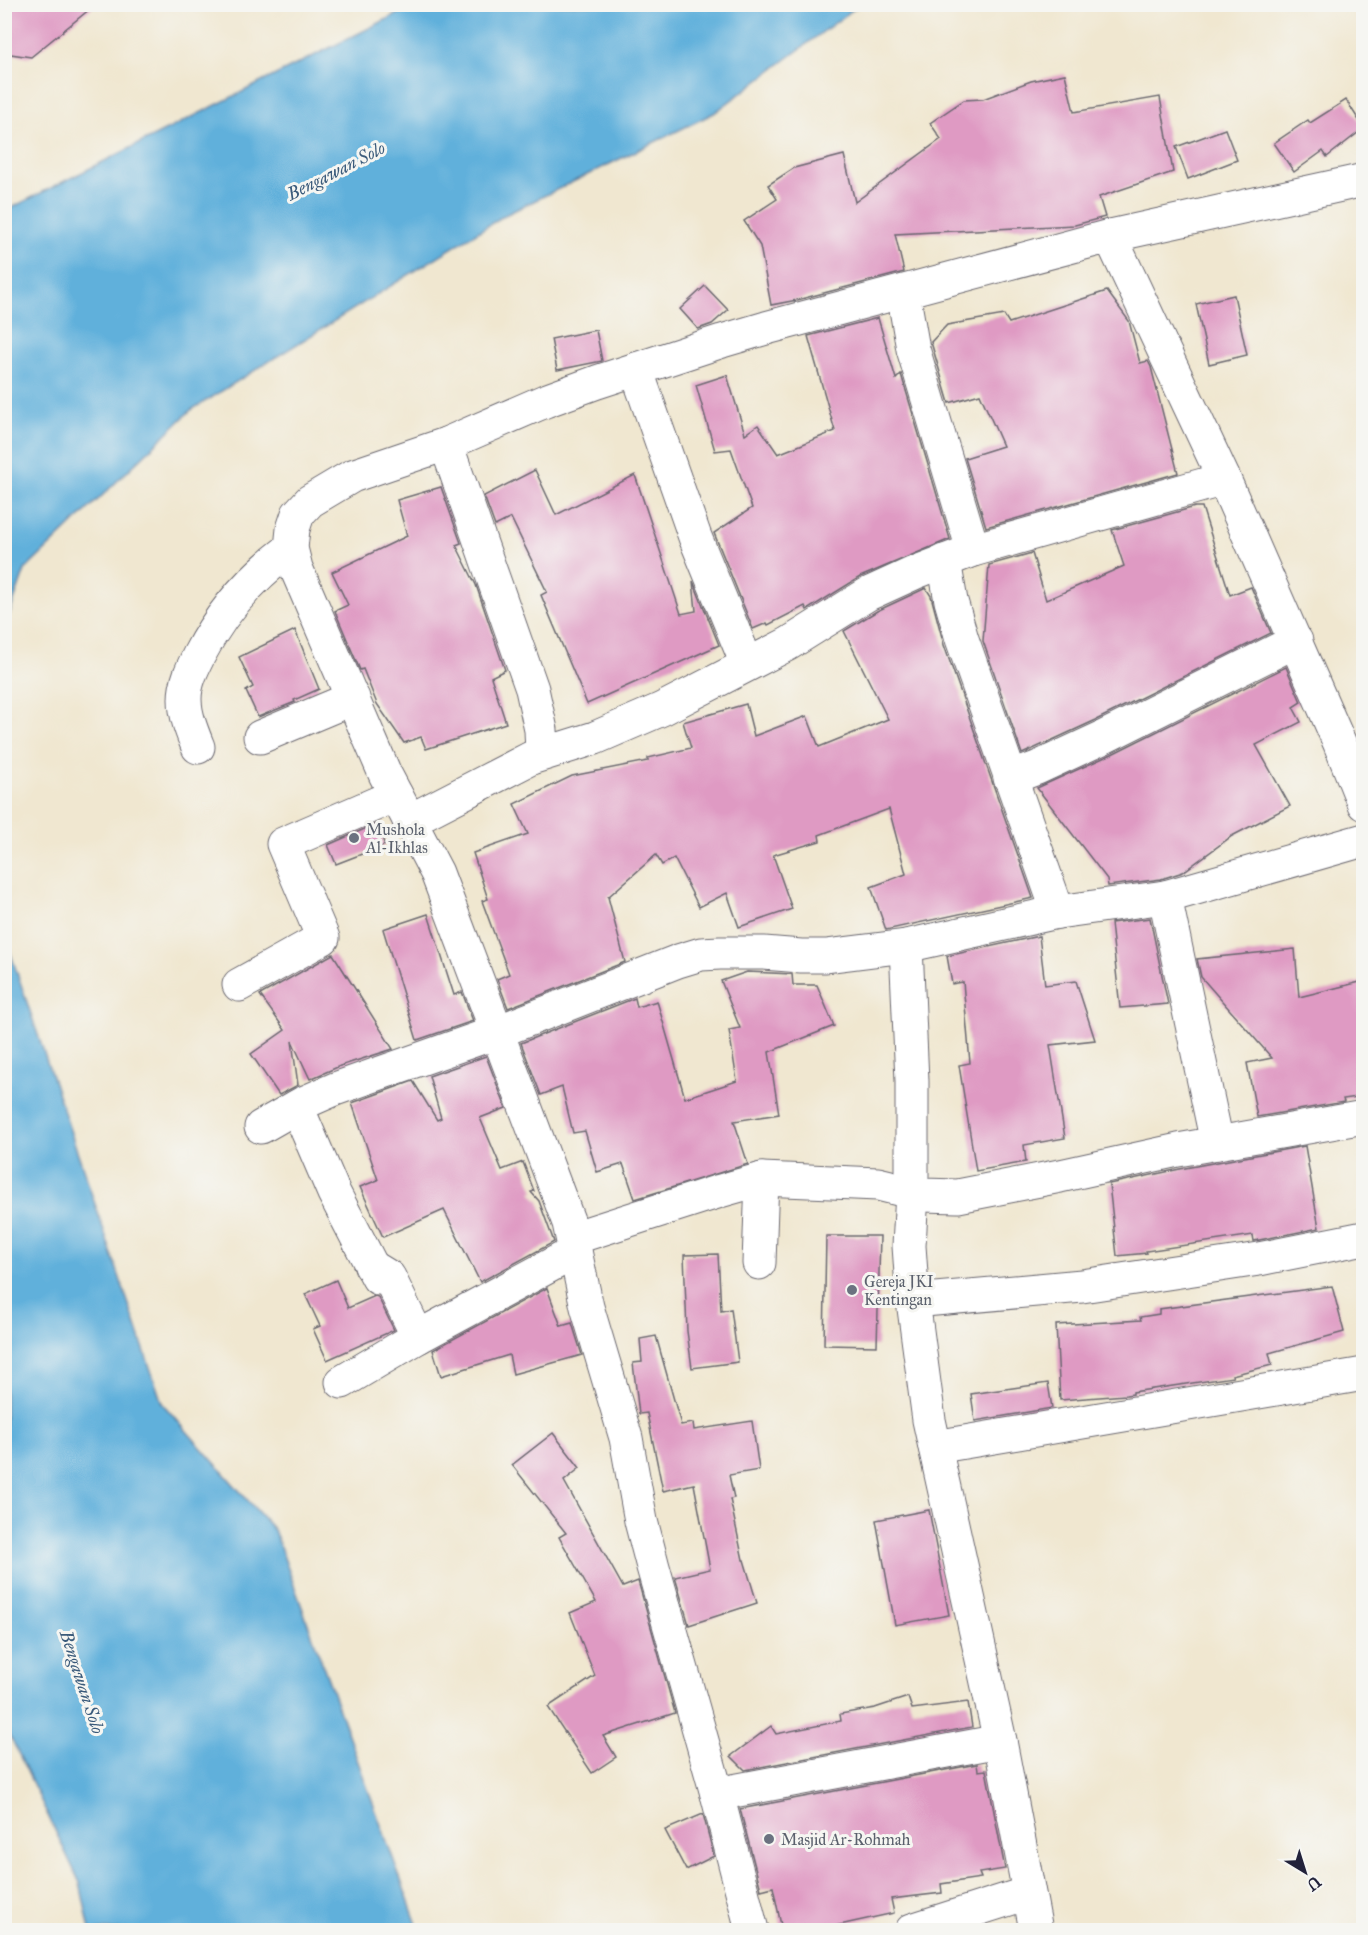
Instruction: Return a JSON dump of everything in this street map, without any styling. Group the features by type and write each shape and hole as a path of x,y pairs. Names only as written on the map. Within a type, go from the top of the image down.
{"street":[{"path":"752,1930 717,1794 652,1567 626,1438 586,1307 574,1245 562,1203 437,873 403,808 296,568 291,548 293,529 298,514 309,501 352,476 446,444 545,401 636,369 766,328 1110,236 1364,180"},
{"path":"1110,236 1224,479 1296,641 1364,804"},
{"path":"903,292 913,349 958,556 951,601 962,639 1058,912"},
{"path":"636,369 695,537 747,664"},
{"path":"446,444 532,689 541,730 542,753"},
{"path":"239,985 323,938 283,844 403,808 542,753 595,738 624,726 788,644 868,594 958,556 1224,479"},
{"path":"198,747 188,717 185,698 189,675 224,613 250,582 291,548"},
{"path":"1010,778 1085,746 1296,641"},
{"path":"260,737 353,698"},
{"path":"261,1127 335,1089 498,1032 701,954 764,953 826,956 906,946 1058,912 1165,897 1364,840"},
{"path":"1165,897 1217,1143"},
{"path":"906,946 912,1081 912,1193 909,1246 913,1302 935,1447 1000,1741 1035,1930"},
{"path":"297,1107 329,1184 375,1272 389,1277 418,1337"},
{"path":"342,1382 574,1245 749,1182 762,1179 878,1184 912,1193 958,1196 1217,1143 1364,1117"},
{"path":"759,1263 762,1179"},
{"path":"913,1302 1082,1286 1259,1259 1364,1238"},
{"path":"935,1447 1364,1374"},
{"path":"717,1794 1000,1741"},
{"path":"912,1930 1028,1893"}],"water":[{"name":"Bengawan Solo","path":"415,5 859,5 714,113 505,215 191,410 25,570 5,626 5,211"},
{"name":"Bengawan Solo","path":"5,937 162,1403 274,1530 419,1930 90,1930 80,1883 5,1725"}],"building":[{"path":"4,4 96,4 31,57 4,53"},
{"path":"1065,74 1074,112 1160,97 1173,172 1099,197 1105,217 1075,225 895,234 904,272 771,305 760,246 744,221 777,199 768,185 794,168 844,155 855,202 941,139 930,123 964,100 983,99 1031,81"},
{"path":"1346,100 1364,128 1327,157 1323,151 1294,172 1274,143 1308,120 1310,123"},
{"path":"1225,129 1237,160 1188,179 1176,147"},
{"path":"705,286 728,310 712,324 698,329 680,309"},
{"path":"1107,291 1129,321 1140,363 1148,361 1151,367 1178,473 986,527 965,458 1003,446 980,394 949,403 931,342 947,325 1004,315 1009,323"},
{"path":"1234,295 1247,355 1209,364 1196,304"},
{"path":"878,318 896,379 901,374 950,539 860,577 807,610 805,606 768,625 767,623 753,629 714,533 752,508 731,449 715,451 696,385 727,375 745,434 758,425 778,454 835,431 808,336"},
{"path":"596,330 602,361 557,370 551,339"},
{"path":"535,470 556,515 635,475 681,614 696,611 693,581 719,645 587,704 541,595 547,592 511,518 495,526 484,496"},
{"path":"441,487 461,543 456,545 476,585 505,670 491,677 506,723 426,749 421,737 404,743 377,704 335,611 348,605 332,572 407,536 397,500"},
{"path":"1202,507 1230,595 1251,587 1271,633 1022,754 983,641 989,565 1032,553 1046,600 1124,566 1112,530"},
{"path":"926,588 931,596 944,645 1033,898 886,930 871,887 906,874 889,809 819,835 820,841 773,855 792,909 739,927 727,893 699,907 674,858 662,865 656,855 608,897 625,962 508,1008 497,979 509,974 482,901 488,899 473,853 528,834 514,804 572,776 648,761 648,758 691,748 683,722 746,704 754,736 807,716 819,747 888,719 844,631 877,611"},
{"path":"295,630 319,689 294,700 295,702 258,717 246,691 253,687 239,657"},
{"path":"1286,667 1301,702 1293,707 1301,722 1256,745 1290,806 1232,836 1183,872 1161,879 1108,886 1107,879 1037,788 1112,754"},
{"name":"Mushola Al-Ikhlas","path":"376,824 385,845 336,864 328,845"},
{"path":"428,914 454,995 462,992 473,1021 417,1040 383,929"},
{"path":"1150,918 1168,1004 1120,1008 1111,923"},
{"path":"1039,936 1045,985 1076,981 1095,1040 1050,1045 1065,1138 1024,1145 1026,1162 976,1171 959,1065 970,1063 963,982 952,984 947,956"},
{"path":"1295,949 1299,997 1364,981 1364,1096 1343,1099 1344,1102 1257,1117 1247,1063 1272,1058 1201,977 1197,959"},
{"path":"333,954 393,1049 340,1066 310,1079 292,1041 298,1085 279,1095 251,1054 285,1030 260,995"},
{"path":"747,972 792,974 793,985 817,985 834,1026 769,1052 779,1114 734,1121 748,1164 635,1199 623,1164 597,1172 585,1131 573,1133 562,1087 541,1095 521,1043 635,998 637,1007 657,1001 685,1098 737,1081 729,1030 740,1028 721,981"},
{"path":"486,1056 506,1108 480,1118 502,1170 523,1162 534,1191 531,1192 539,1201 554,1242 480,1282 444,1210 383,1237 360,1187 378,1180 352,1103 413,1081 437,1120 441,1118 429,1076"},
{"path":"1305,1146 1319,1228 1254,1241 1253,1235 1117,1256 1109,1184"},
{"name":"Gereja JKI Kentingan","path":"826,1236 880,1236 877,1346 824,1345"},
{"path":"718,1254 721,1311 731,1309 738,1362 692,1368 687,1331 684,1255"},
{"path":"336,1280 348,1308 375,1296 378,1297 394,1330 327,1360 313,1329 320,1326 305,1294"},
{"path":"1332,1286 1344,1332 1269,1353 1272,1365 1232,1375 1233,1377 1133,1392 1133,1394 1060,1400 1056,1325 1141,1320 1140,1317 1159,1314 1159,1309"},
{"path":"547,1288 561,1326 572,1323 582,1355 513,1374 509,1355 441,1376 433,1350"},
{"path":"656,1336 681,1425 693,1423 694,1430 752,1421 759,1470 729,1475 734,1498 730,1499 743,1560 757,1603 689,1625 675,1577 710,1569 694,1484 663,1491 647,1413 639,1414 633,1363 642,1362 640,1339"},
{"path":"1048,1383 1052,1408 975,1421 971,1394"},
{"path":"553,1433 580,1468 564,1481 623,1587 638,1581 675,1713 603,1736 616,1757 592,1773 548,1707 595,1676 570,1613 596,1602 559,1537 566,1533 512,1465"},
{"path":"929,1510 949,1615 895,1625 876,1520"},
{"path":"908,1697 912,1709 968,1702 972,1727 745,1770 731,1756 771,1726 776,1734 841,1721 840,1714 875,1708"},
{"path":"977,1764 978,1771 986,1770 1005,1869 979,1873 981,1878 941,1884 942,1893 891,1899 894,1913 817,1930 782,1930 773,1887 761,1890 740,1809"},
{"path":"703,1814 714,1856 686,1870 665,1830"}],"place":[{"name":"Mushola Al-Ikhlas","path":"354,838"},
{"name":"Gereja JKI Kentingan","path":"852,1290"},
{"name":"Masjid Ar-Rohmah","path":"769,1839"}]}
